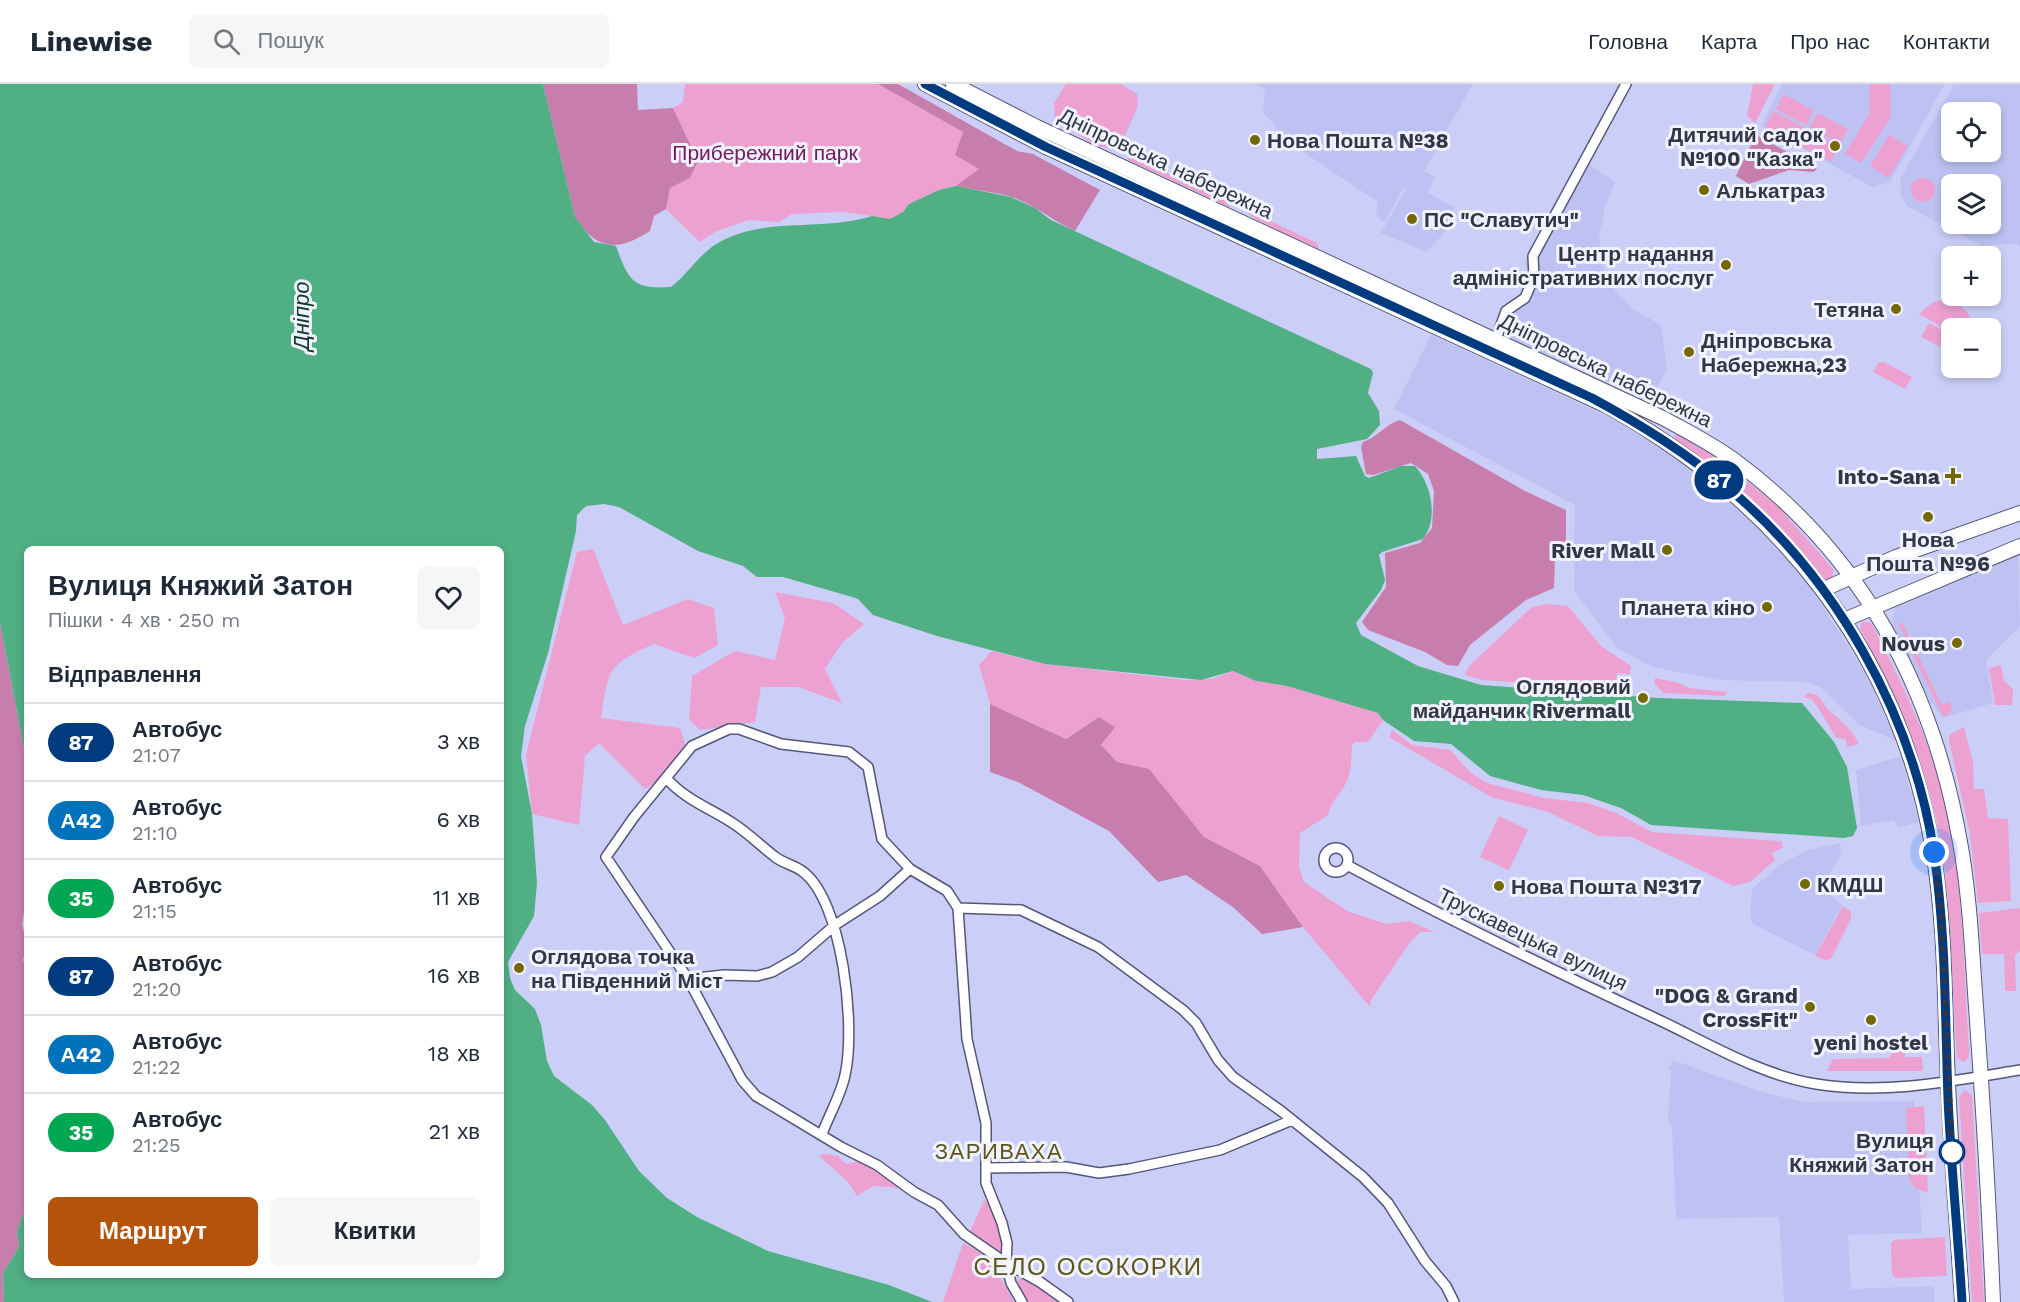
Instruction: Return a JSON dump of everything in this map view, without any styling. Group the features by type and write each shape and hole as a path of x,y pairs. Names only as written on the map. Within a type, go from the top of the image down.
{"main road":[{"name":"Дніпровська набережна","path":"925,84 1046,147 1562,384 1641,425 1702,467 1750,508 1785,544 1844,620 1895,717 1908,750 1928,824 1941,915 1948,1082 1962,1302"},
{"name":"Дніпровська набережна","path":"953,84 1037,127 1649,410 1732,459 1800,518 1851,576 1909,672 1922,701 1950,789 1961,846 1969,910 1981,1076 1993,1302"},
{"path":"1822,590 1851,576 2020,513"},
{"path":"1844,620 2020,546"}],"street":[{"path":"1496,339 1500,321 1506,311 1525,298 1534,277 1533,255 1626,84"},
{"path":"1022,1302 1011,1282 1006,1263 1007,1243 986,1183 986,1123 967,1039 958,908 947,891 910,869 882,839 868,767 849,752 781,744 752,731 729,729 692,746 634,817 606,857 688,979 742,1080 756,1096 877,1165 914,1192 938,1205 964,1234 1006,1263 1040,1282 1068,1302"},
{"path":"667,779 679,792 733,823 776,858 802,871 818,886 835,925 846,991 848,1030 845,1075 822,1134"},
{"name":"Трускавецька вулиця","path":"1347,865 1545,966 1782,1077 1845,1088 1948,1082"},
{"path":"688,979 724,975 757,976 772,972 798,957 835,925 880,896 910,869"},
{"path":"958,908 1021,910 1098,946 1184,1010 1196,1023 1218,1060 1233,1077 1292,1120 1363,1177 1388,1203 1425,1261 1446,1286 1454,1302"},
{"path":"1948,1082 2020,1070"},
{"path":"986,1168 1066,1167 1099,1173 1129,1169 1220,1150 1292,1120"}],"shaded area":[{"path":"543,84 637,84 638,110 673,108 698,161 690,178 670,188 666,209 654,216 650,231 618,245 608,245 591,236 583,228 575,217"},
{"path":"878,84 898,84 1017,151 1033,154 1100,190 1075,231 1012,197 956,186 979,169 955,155 963,132"},
{"path":"1255,84 1473,84 1424,171 1435,177 1428,193 1454,207 1445,232 1426,252 1381,233 1406,189 1403,188 1385,222 1376,216 1378,202 1290,143 1263,112 1265,90"},
{"name":"Дитячий садок №100 \"Казка\"","path":"1782,84 1945,84 1890,182 1872,187 1761,126"},
{"path":"1954,84 2020,84 2020,248 2018,244 1981,246 1959,234 2001,234 2001,174 1941,174 1941,224 1907,206 1901,196 1900,179 1941,107 1941,162 2001,162 2001,102 1944,102"},
{"path":"1756,135 1817,168 1814,172 1789,170 1749,184 1736,176"},
{"path":"1583,160 1615,182 1606,204 1599,237 1603,266 1617,294 1633,309 1661,325 1667,370 1649,401 1509,337 1507,333 1506,328 1530,276 1524,262"},
{"path":"1431,335 1609,417 1675,457 1712,486 1778,547 1812,590 1864,671 1897,741 1859,725 1820,687 1805,682 1719,680 1652,667 1617,648 1574,591 1575,505 1394,409"},
{"path":"1400,420 1525,491 1566,510 1566,557 1555,558 1554,588 1526,600 1470,645 1458,666 1447,665 1425,652 1368,630 1362,622 1386,587 1385,553 1420,543 1432,528 1434,491 1428,474 1411,463 1373,475 1366,474 1361,447 1363,442"},
{"path":"2018,555 2020,626 1986,660 1993,703 1943,718 1925,695 1892,625 1895,606 1900,601"},
{"path":"0,622 24,749 24,912 22,924 24,932 24,1215 17,1232 19,1247 3,1273 4,1302 0,1302"},
{"path":"990,704 1066,739 1099,717 1115,727 1101,745 1117,762 1149,769 1204,837 1260,866 1303,927 1262,934 1234,908 1186,875 1158,882 1109,831 1018,782 990,772"},
{"path":"1901,756 1919,822 1898,828 1894,820 1861,826 1856,770"},
{"path":"1840,843 1841,854 1829,875 1829,889 1830,894 1842,905 1815,955 1753,924 1750,915 1752,889 1779,865 1808,850"},
{"path":"1673,1060 1762,1092 1803,1102 1914,1101 1922,1233 1848,1235 1851,1289 1934,1286 1934,1302 1784,1302 1779,1217 1676,1219 1672,1126 1668,1122 1671,1071 1668,1069"}],"green space":[{"name":"Прибережний парк","path":"685,84 878,84 963,132 955,155 980,169 956,186 939,190 909,204 903,212 890,219 844,212 792,214 779,222 748,220 715,232 700,242 666,209 670,188 690,178 698,161 673,108 683,102"},
{"path":"1066,84 1121,84 1137,94 1138,106 1118,151 1093,144 1055,120 1054,103"},
{"path":"1753,84 1775,84 1755,123 1747,116"},
{"path":"1870,84 1890,84 1891,117 1861,163 1845,153 1869,115"},
{"path":"1784,94 1814,111 1806,125 1776,109"},
{"path":"1774,111 1805,128 1796,143 1765,126"},
{"path":"1818,113 1848,129 1840,144 1809,128"},
{"path":"1808,129 1839,146 1831,162 1799,145"},
{"path":"1889,135 1908,146 1888,178 1870,166"},
{"path":"1133,157 1225,200 1231,208 1126,159"},
{"path":"1923,178 1932,181 1935,190 1932,199 1923,202 1914,199 1911,190 1914,181"},
{"path":"1243,208 1317,243 1319,249 1266,224 1247,213"},
{"path":"1941,301 1941,306 1960,306 1970,318 1941,318 1941,326 1919,314 1933,302"},
{"path":"1929,323 1941,330 1941,347 1921,337"},
{"path":"1884,362 1912,377 1905,389 1873,372 1878,363"},
{"path":"1676,434 1718,459 1776,504 1834,570 1831,580 1822,579 1771,521 1735,487 1675,439"},
{"path":"593,549 623,625 688,599 714,608 718,645 694,658 654,644 627,658 613,670 606,689 601,718 680,728 686,747 660,780 645,789 599,743 585,756 579,825 532,814 526,755 577,552"},
{"path":"775,592 833,603 864,624 842,643 825,669 842,703 798,687 761,687 755,722 700,730 689,719 692,676 735,651 775,660 785,618"},
{"path":"1546,604 1568,606 1601,646 1631,666 1630,674 1617,673 1616,689 1482,680 1465,675 1469,666 1532,607"},
{"path":"1862,622 1869,622 1873,626 1911,704 1935,765 1949,818 1964,950 1969,1057 1964,1062 1957,1058 1948,906 1938,826 1911,739 1860,629"},
{"path":"1902,622 1942,705 1950,701 1952,710 1945,717 1909,647 1899,624"},
{"path":"992,651 1045,664 1185,680 1212,679 1233,671 1256,681 1287,686 1378,713 1383,720 1368,742 1355,742 1352,745 1349,776 1328,815 1300,833 1299,867 1304,882 1347,911 1386,924 1409,921 1434,932 1421,932 1411,941 1371,1000 1370,1007 1303,927 1260,866 1204,837 1149,770 1117,762 1101,745 1114,727 1099,717 1066,739 990,704 979,665"},
{"path":"2001,665 2004,681 2013,689 2012,705 1995,705 1989,668"},
{"path":"1655,678 1679,683 1689,688 1728,692 1724,696 1664,693 1655,685"},
{"path":"1808,693 1820,698 1850,730 1859,744 1847,747 1846,739 1836,738 1817,706 1811,699 1804,697"},
{"path":"1964,727 1973,762 1974,789 1984,789 1988,818 2008,819 2011,901 1978,903 1970,834 1949,741 1949,735"},
{"path":"1392,730 1412,745 1450,750 1471,773 1487,783 1544,798 1588,803 1616,813 1652,832 1781,841 1783,848 1772,853 1775,860 1750,882 1733,886 1632,837 1598,836 1548,812 1491,797 1389,737"},
{"path":"1499,816 1528,830 1509,870 1480,857"},
{"path":"1843,906 1851,912 1851,919 1831,959 1826,960 1815,956"},
{"path":"2020,908 2020,951 2015,955 2016,991 2005,991 2004,954 1982,954 1979,913"},
{"path":"1901,1039 1905,1039 1905,1057 1922,1057 1923,1071 1827,1071 1833,1059 1889,1058"},
{"path":"1965,1090 1972,1095 1984,1302 1972,1302 1959,1097"},
{"path":"1924,1106 1928,1193 1915,1188 1909,1178 1906,1108"},
{"path":"824,1154 838,1156 846,1164 859,1161 901,1188 873,1186 857,1196 848,1182 819,1156"},
{"path":"984,1200 994,1212 1000,1226 1002,1257 969,1234"},
{"path":"1945,1237 1947,1276 1896,1278 1892,1275 1891,1244 1894,1240"},
{"path":"963,1243 988,1260 1014,1302 943,1302"},
{"path":"1023,1277 1061,1302 1025,1302 1019,1291 1018,1280"}],"water":[{"name":"Дніпро","path":"0,84 543,84 575,217 594,242 616,246 628,274 640,284 671,287 711,248 736,235 774,227 853,221 872,216 890,219 903,212 909,204 939,190 956,186 1011,197 1035,208 1051,220 1371,369 1373,373 1368,393 1379,411 1380,425 1367,439 1317,449 1317,459 1356,456 1365,476 1369,478 1401,466 1415,466 1421,473 1429,491 1432,512 1428,531 1423,539 1379,555 1385,580 1381,590 1356,623 1361,635 1418,666 1481,685 1658,698 1802,703 1834,742 1847,767 1857,828 1853,836 1844,838 1651,825 1621,808 1583,795 1541,790 1490,776 1451,744 1414,741 1383,720 1378,713 1287,686 1256,681 1233,671 1201,680 1045,664 937,636 873,615 858,599 852,597 783,577 757,577 743,566 698,551 619,507 604,504 586,506 577,515 576,531 548,653 525,726 521,756 532,814 537,883 534,916 508,962 510,978 515,990 535,1009 541,1025 547,1061 554,1076 592,1105 605,1120 639,1171 667,1198 697,1217 768,1251 889,1285 932,1302 4,1302 3,1273 19,1247 17,1232 24,1215 24,1278 504,1278 504,546 24,546 24,749 0,622"}],"bus line":[{"name":"87","path":"925,84 988,119 1046,147 1592,398 1641,425 1702,467 1758,514 1785,544 1844,620 1879,682 1908,750 1928,824 1934,852 1941,915 1948,1102 1962,1302"}],"place":[{"name":"Нова Пошта №38","path":"1255,140"},
{"name":"Дитячий садок №100 \"Казка\"","path":"1835,146"},
{"name":"Алькатраз","path":"1704,190"},
{"name":"ПС \"Славутич\"","path":"1412,219"},
{"name":"Центр надання адміністративних послуг","path":"1726,265"},
{"name":"Тетяна","path":"1896,309"},
{"name":"Дніпровська Набережна,23","path":"1689,352"},
{"name":"Into-Sana","path":"1953,476"},
{"name":"Нова Пошта №96","path":"1928,517"},
{"name":"River Mall","path":"1667,550"},
{"name":"Планета кіно","path":"1767,607"},
{"name":"Novus","path":"1957,643"},
{"name":"Оглядовий майданчик Rivermall","path":"1643,698"},
{"name":"КМДШ","path":"1805,884"},
{"name":"Нова Пошта №317","path":"1499,886"},
{"name":"Оглядова точка на Південний Міст","path":"519,968"},
{"name":"\"DOG & Grand CrossFit\"","path":"1810,1007"},
{"name":"yeni hostel","path":"1871,1020"},
{"name":"Вулиця Княжий Затон","path":"1952,1152"}],"district":[{"name":"ЗАРИВАХА","path":"999,1151"},
{"name":"СЕЛО ОСОКОРКИ","path":"1088,1267"}],"route":[{"path":"1934,852 1941,915 1952,1152"}]}
